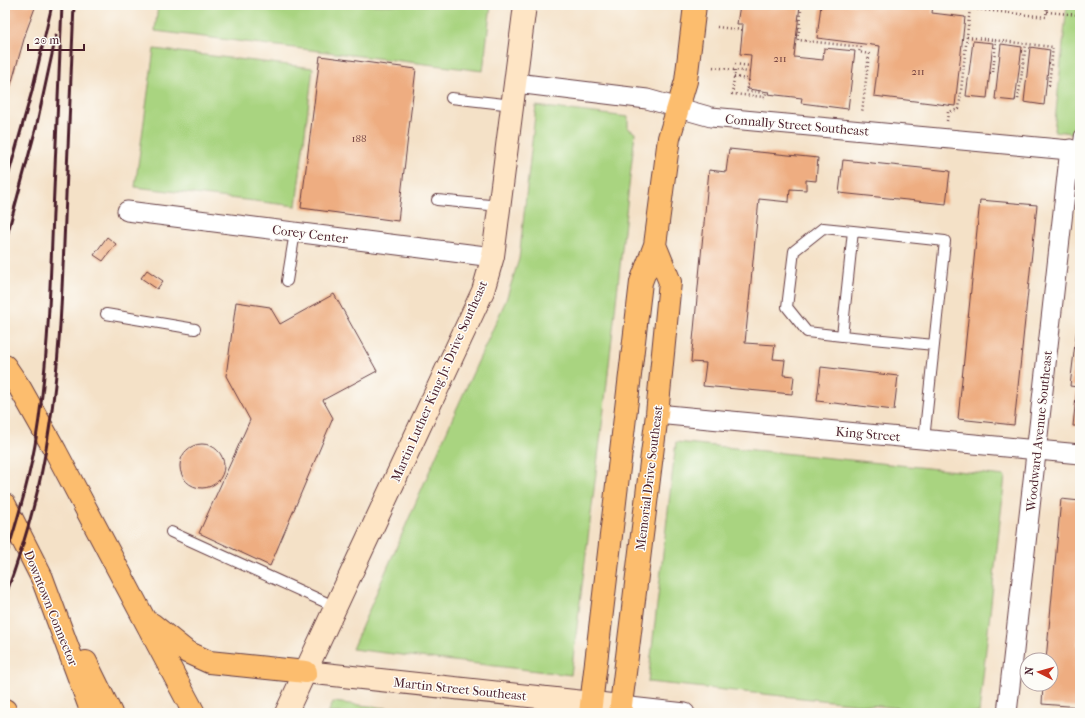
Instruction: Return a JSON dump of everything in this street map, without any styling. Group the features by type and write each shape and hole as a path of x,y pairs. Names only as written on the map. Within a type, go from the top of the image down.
{"main road":[{"name":"Martin Luther King Jr. Drive Southeast","path":"286,713 482,291 493,257 525,5"},
{"name":"Memorial Drive Southeast","path":"591,708 641,282 655,245 669,138 686,81 695,5"},
{"name":"Memorial Drive Southeast","path":"621,709 670,282 655,245"},
{"path":"5,366 20,388 56,452 194,713"},
{"name":"Downtown Connector","path":"5,505 42,578 92,713"},
{"path":"42,578 111,713"},
{"path":"144,617 187,652 209,662 306,672"},
{"name":"Martin Street Southeast","path":"306,672 591,708 621,709"}],"street":[{"name":"Connally Street Southeast","path":"516,83 647,99 711,117 1077,146"},
{"name":"Woodward Avenue Southeast","path":"1007,713 1037,450 1077,146"},
{"name":"Corey Center","path":"127,211 493,257"},
{"name":"King Street","path":"656,414 1080,454"},
{"name":"Martin Street Southeast","path":"621,709 685,713"}],"lane":[{"path":"451,98 513,105"},
{"path":"437,200 500,206"},
{"path":"924,440 945,241 823,228 794,251 787,307 807,332 934,345"},
{"path":"842,336 853,231"},
{"path":"288,281 295,232"},
{"path":"106,314 195,329"},
{"path":"171,532 336,607"}],"path":[{"path":"954,5 1046,17 1047,5"},
{"path":"947,123 948,112 960,109 970,8"},
{"path":"801,11 798,40 860,47 859,52 869,54 862,114"},
{"path":"1046,12 1080,15"},
{"path":"717,27 743,30"},
{"path":"967,37 1053,46 1049,85 1046,85"},
{"path":"990,73 993,73 996,40"},
{"path":"1015,100 1018,100 1026,44"},
{"path":"735,64 750,66"},
{"path":"713,67 749,72"},
{"path":"734,78 748,79 746,91 766,93 765,97 732,94 734,78 735,70"}],"green space":[{"path":"158,5 491,5 483,71 155,31"},
{"path":"1067,5 1080,5 1080,134 1054,131"},
{"path":"154,49 313,68 296,206 135,187"},
{"path":"536,106 628,117 628,128 635,133 604,409 571,675 352,649 456,410 506,300 519,259"},
{"path":"676,442 1005,476 979,713 946,713 648,682"},
{"path":"333,702 430,713 328,713"}],"building":[{"path":"5,5 36,5 26,32 5,106"},
{"path":"740,5 800,5 794,57 823,60 824,48 855,51 848,109 801,103 802,98 768,94 769,92 748,89 751,55 740,54 743,24 737,24"},
{"path":"821,5 933,5 932,13 965,17 955,106 874,96 880,46 817,38"},
{"path":"973,41 993,43 987,98 966,96"},
{"path":"1001,44 1022,47 1015,101 995,99"},
{"path":"1030,47 1050,50 1044,105 1024,102"},
{"path":"320,56 416,69 398,221 301,208"},
{"path":"729,149 818,158 816,181 806,180 806,190 790,189 789,202 759,199 745,343 775,345 773,359 785,360 783,375 794,376 792,394 703,386 706,363 691,362 709,170 726,172"},
{"path":"843,160 950,171 946,204 839,193"},
{"path":"980,200 1037,205 1014,425 958,419"},
{"path":"107,237 116,244 103,261 94,255"},
{"path":"147,270 163,281 157,289 141,278"},
{"path":"334,294 377,371 323,400 333,418 270,566 199,533 250,420 226,376 236,302 270,307 280,324"},
{"path":"1079,310 1080,426 1073,426 1077,387 1070,386"},
{"path":"821,367 898,376 894,410 817,401"},
{"path":"198,444 206,444 211,445 218,450 223,457 223,475 218,482 211,487 198,488 190,485 183,478 180,470 180,462 183,454 190,447"},
{"path":"1061,499 1080,501 1080,620 1077,646 1080,646 1080,707 1042,704 1043,692 1059,692 1059,652 1047,652"}],"railway":[{"path":"5,187 32,91 52,5"},
{"path":"5,559 18,517 35,445 46,358 62,5"},
{"path":"5,597 26,535 37,494 46,451 53,404 62,299 74,5"},
{"path":"5,243 36,128 56,36"}]}
